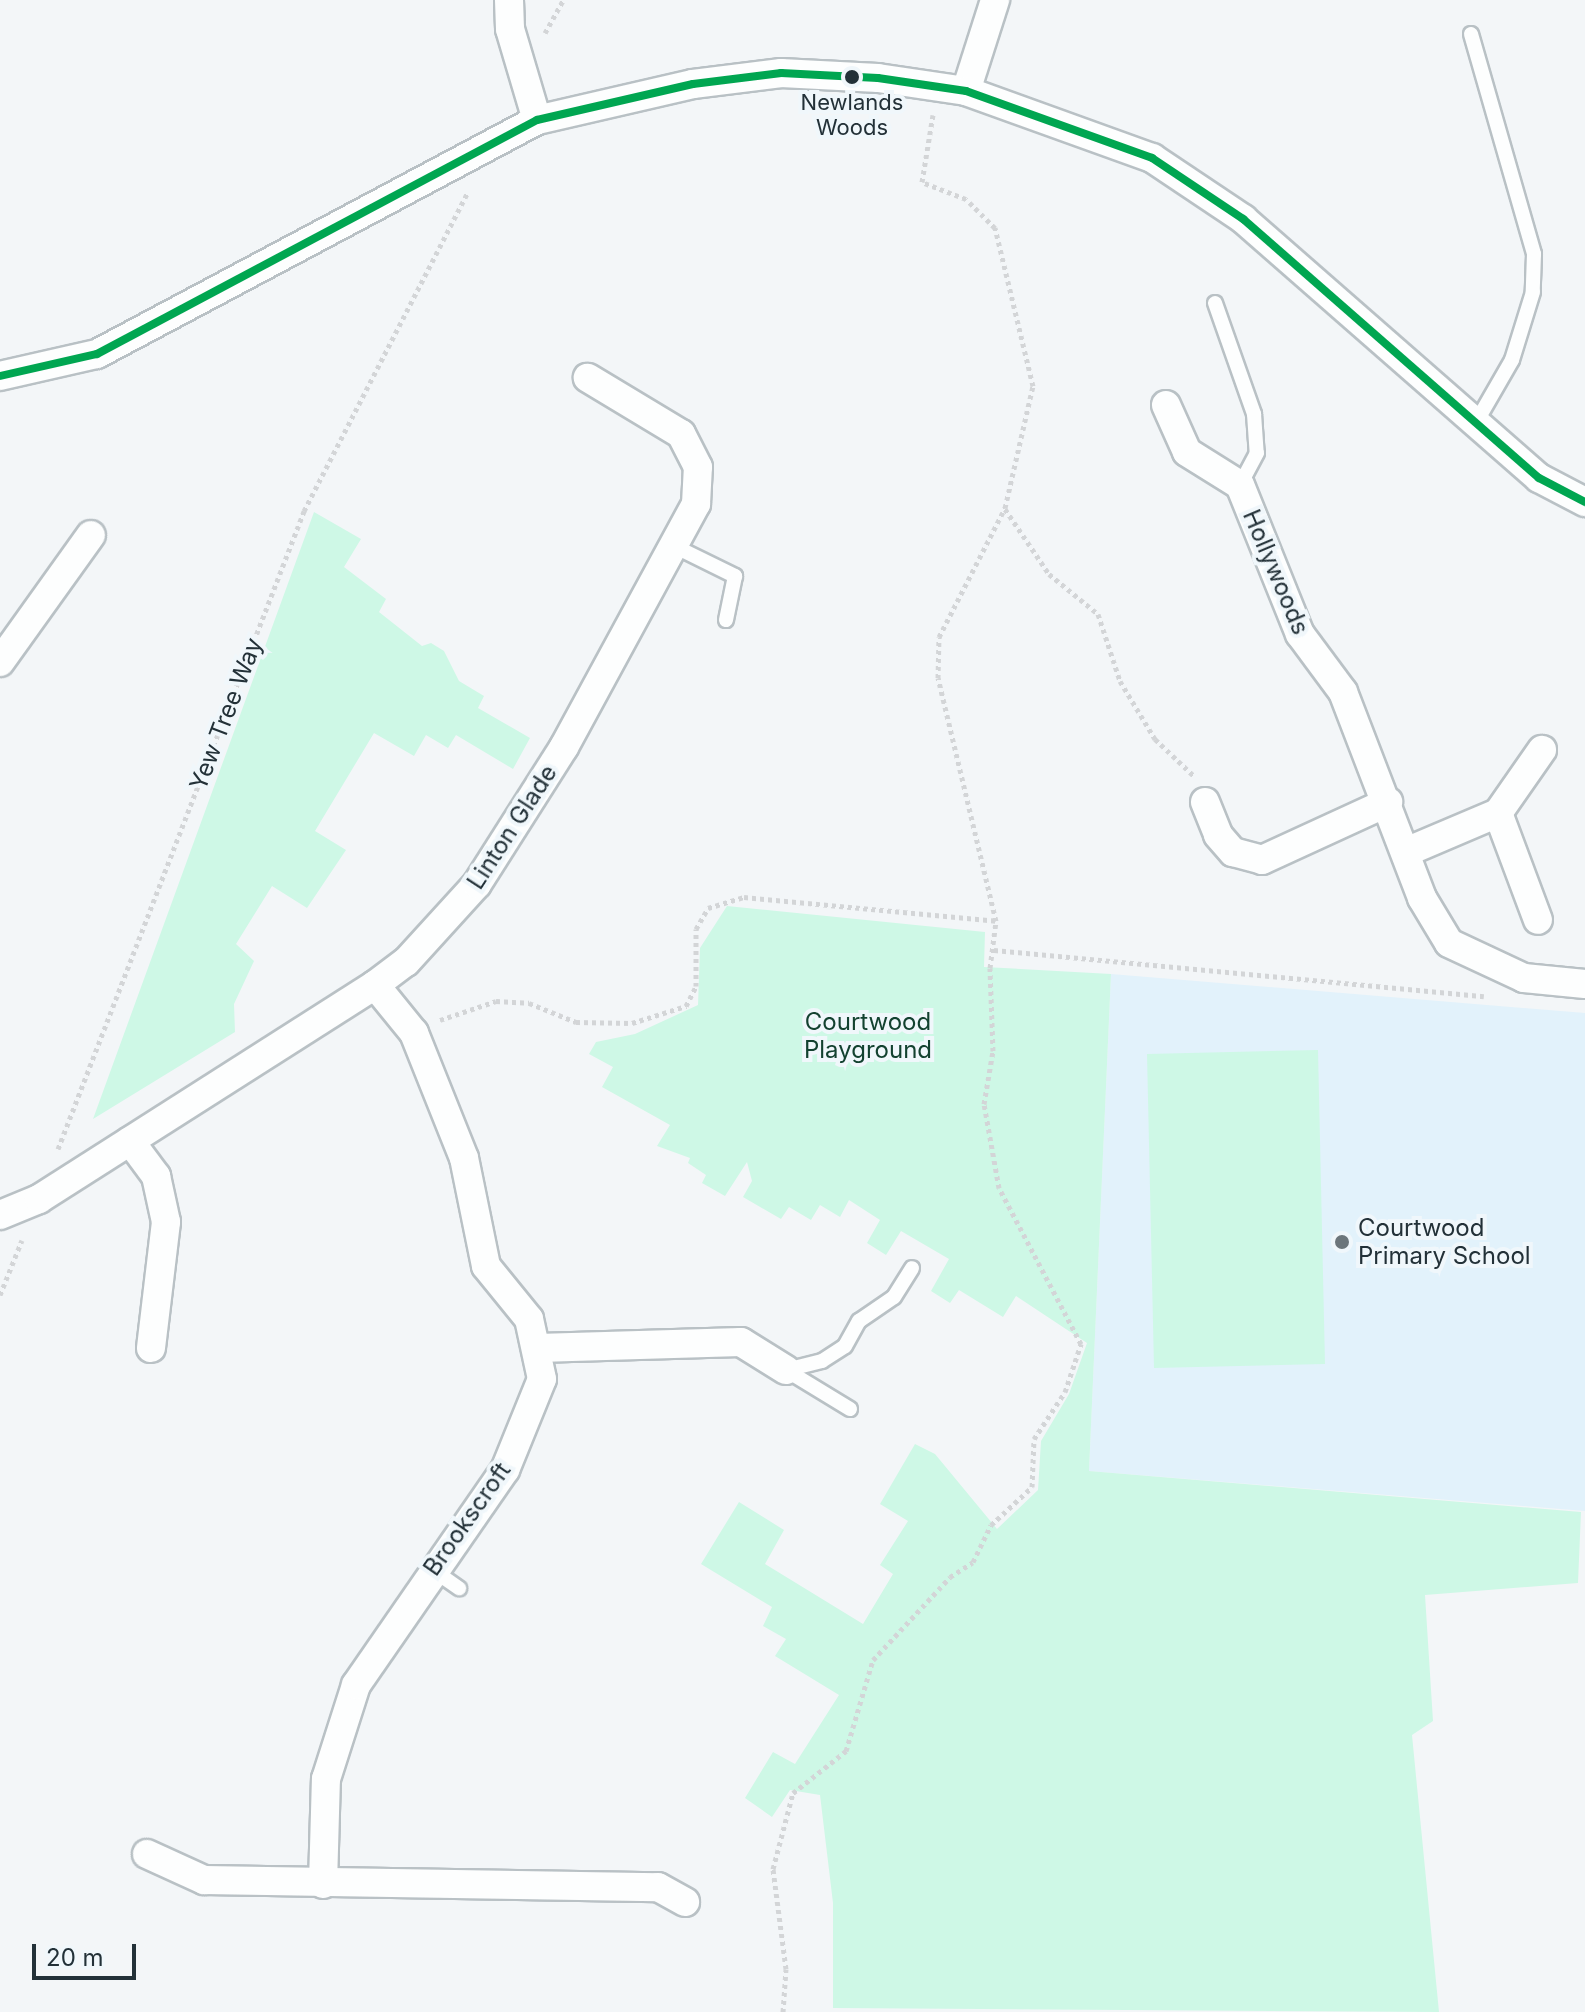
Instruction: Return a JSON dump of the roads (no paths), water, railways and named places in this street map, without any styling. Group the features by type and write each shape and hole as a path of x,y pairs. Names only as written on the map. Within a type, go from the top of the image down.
{"street":[{"path":"509,0 510,29 537,120"},
{"path":"966,91 995,0"},
{"path":"0,376 97,354 490,150 537,120 693,84 781,73 966,91 1152,158 1243,219 1420,378 1478,419 1539,478 1585,502"},
{"name":"Linton Glade","path":"0,1215 39,1199 375,985 406,962 477,884 564,747 676,547 696,504 692,456 681,434 658,417 588,378"},
{"name":"Hollywoods","path":"1166,405 1187,452 1210,472 1240,485 1300,634 1343,692 1406,852 1449,943 1524,978 1585,984"},
{"path":"0,662 91,535"},
{"path":"1406,852 1498,813 1542,750"},
{"path":"1205,802 1218,835 1233,852 1262,860 1388,802"},
{"path":"1498,813 1538,920"},
{"name":"Brookscroft","path":"323,1884 326,1779 356,1685 505,1470 542,1379 538,1348 529,1319 486,1266 464,1158 414,1033 375,985"},
{"path":"130,1141 156,1176 166,1222 151,1348"},
{"path":"538,1348 741,1342 786,1370"},
{"path":"147,1854 204,1880 658,1887 685,1902"}],"lane":[{"path":"1471,34 1534,254 1533,292 1512,360 1478,419"},
{"path":"1215,303 1254,414 1257,453 1240,485"},
{"path":"676,547 735,576 726,620"},
{"path":"786,1370 822,1361 845,1346 859,1321 894,1297 912,1268"},
{"path":"786,1370 850,1409"},
{"path":"433,1570 459,1588"}],"place":[{"name":"Newlands Woods","path":"852,77"},
{"name":"Courtwood Primary School","path":"1342,1242"}],"park label":[{"name":"Courtwood Playground","path":"868,1036"}]}
